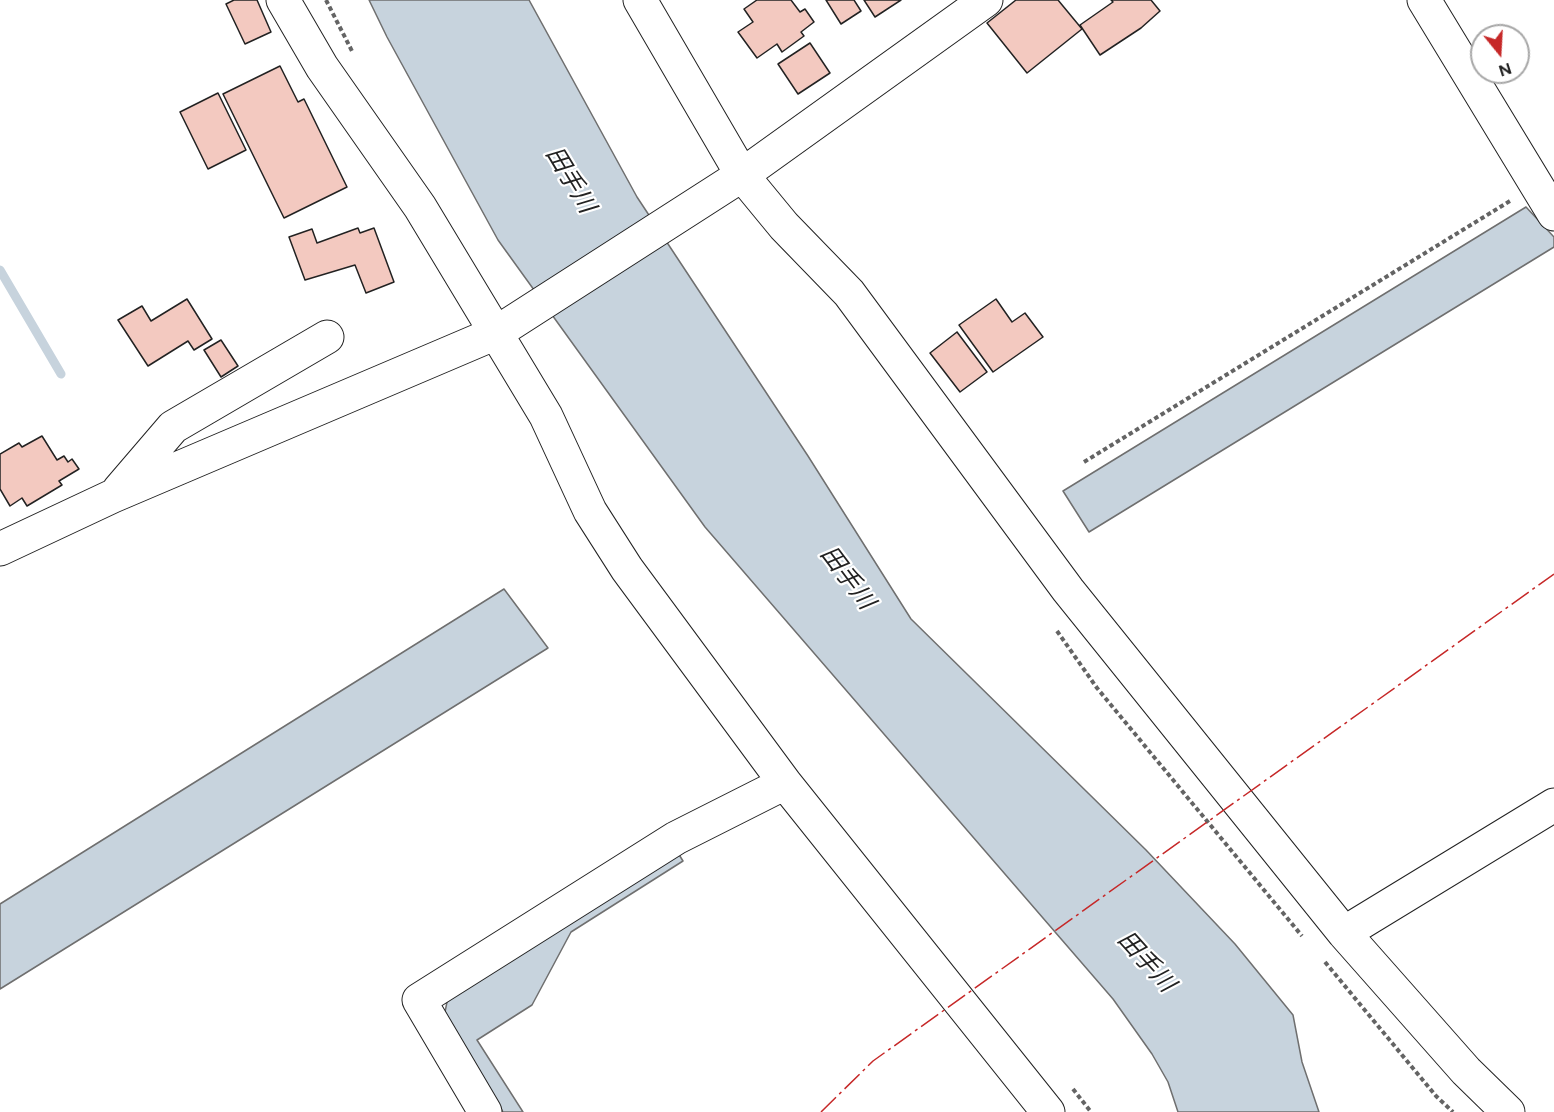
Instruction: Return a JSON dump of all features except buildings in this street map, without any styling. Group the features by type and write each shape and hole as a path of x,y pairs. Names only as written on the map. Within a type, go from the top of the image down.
{"street":[{"path":"283,0 322,67 507,326 590,511 627,569 784,783 1048,1112"},
{"path":"640,0 734,180 784,226 849,293 1068,590 1344,933 1466,1071 1508,1112"},
{"path":"0,549 113,496 507,326 734,180 986,0"},
{"path":"1424,0 1545,180 1554,214"},
{"path":"113,496 173,427 327,337"},
{"path":"485,1112 419,1000 676,838 784,783"},
{"path":"1344,933 1554,805"}],"path":[{"path":"1084,462 1545,180"},
{"path":"1069,1085 1092,1112"}],"water":[{"name":"田手川","path":"369,0 529,0 637,197 808,456 911,619 1146,850 1235,944 1293,1015 1302,1062 1319,1112 1178,1112 1168,1082 1152,1054 1113,999 705,527 498,240"},
{"path":"1526,207 1554,237 1554,247 1089,532 1063,491"},
{"path":"504,589 548,648 0,989 0,904"},
{"path":"678,853 683,861 571,932 532,1005 477,1040 523,1112 503,1112 444,1017 448,997"}],"waterway":[{"path":"0,270 61,374"}],"power":[{"path":"821,1112 873,1061 1554,574"}]}
